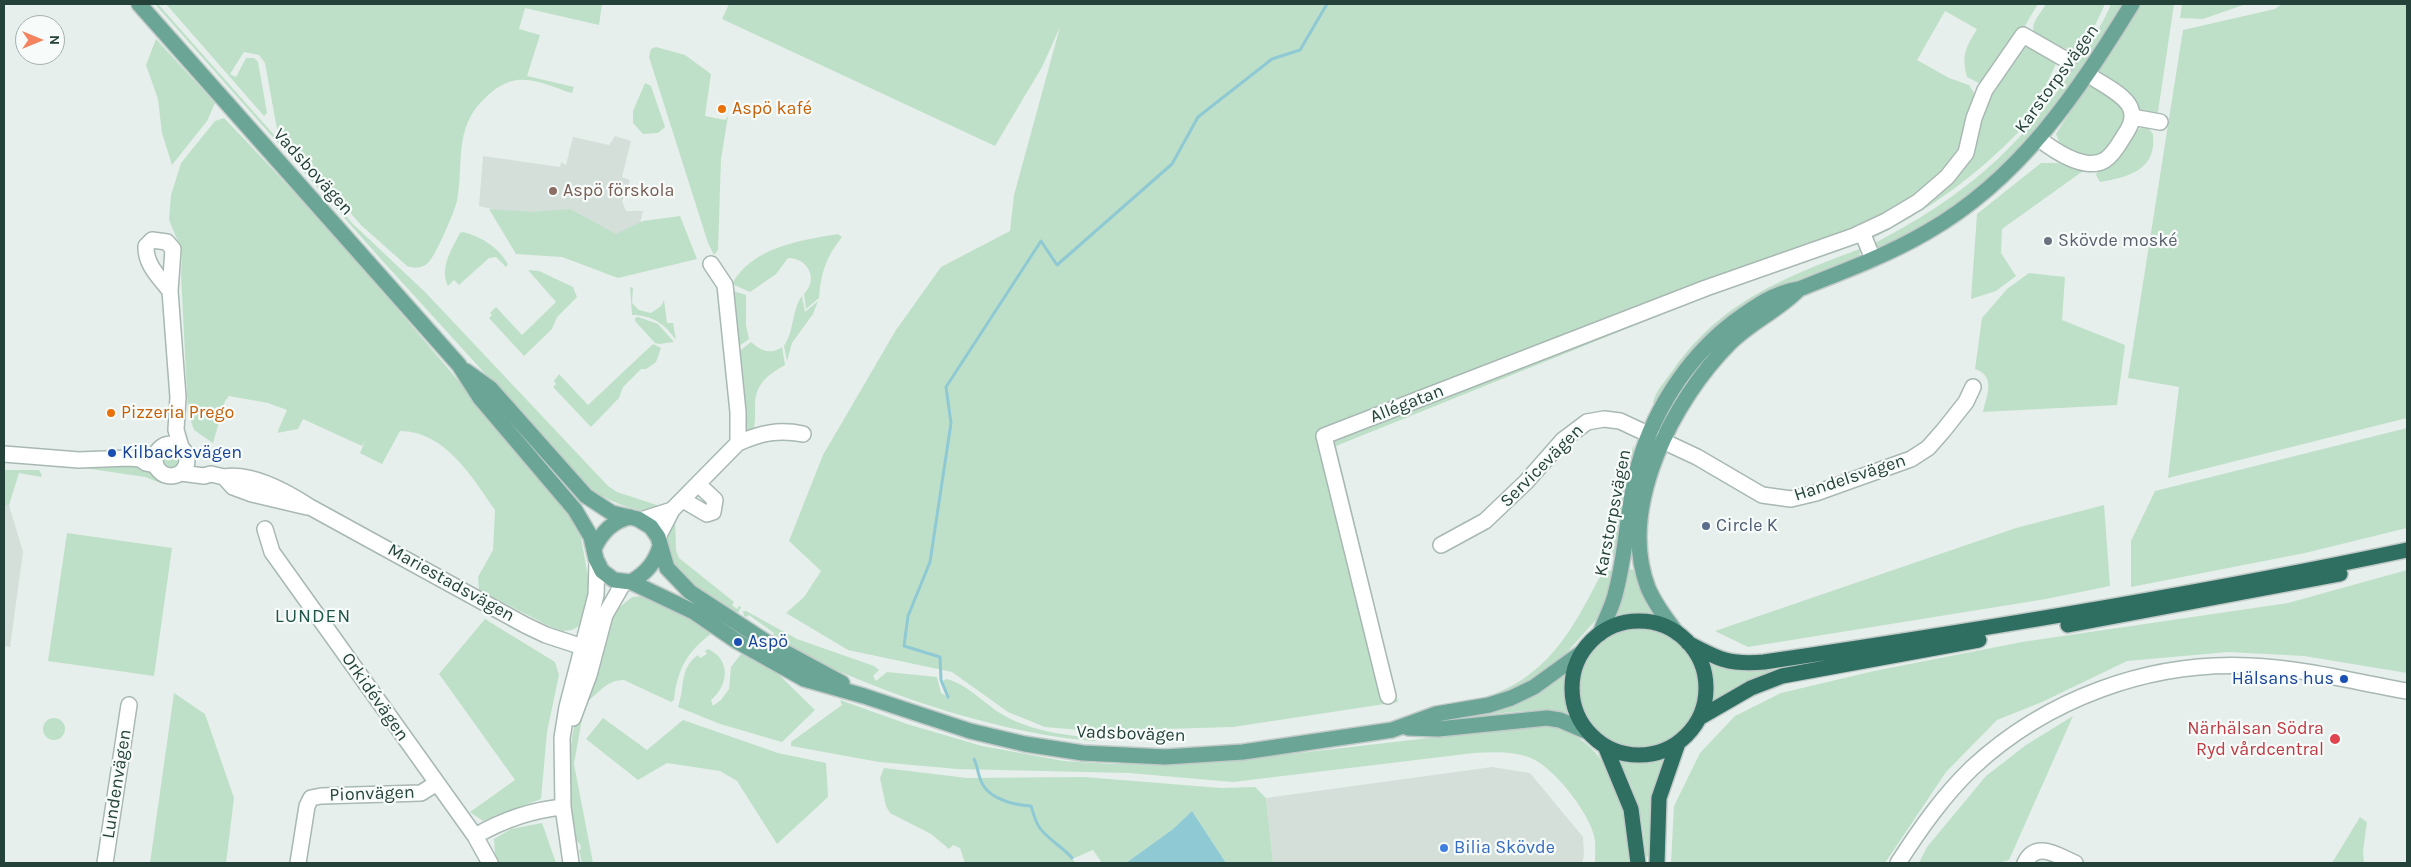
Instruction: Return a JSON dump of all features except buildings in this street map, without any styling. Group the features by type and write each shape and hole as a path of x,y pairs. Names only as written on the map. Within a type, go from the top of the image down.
{"highway":[{"path":"1682,638 1701,662 1704,673 1705,696 1699,718 1690,732 1678,743 1661,752 1642,755 1622,753 1605,746 1588,732 1579,718 1572,694 1572,677 1582,653 1600,634 1618,624 1638,621 1658,624 1724,661 1744,664 1974,631 2292,574 2407,550"},
{"path":"1699,718 1751,688 1782,676 2278,587 2407,560"},
{"path":"1657,863 1659,798 1678,743"},
{"path":"1605,746 1631,809 1638,863"}],"main road":[{"name":"Vadsbovägen","path":"139,4 459,365 480,398 576,510 591,537 596,556"},
{"name":"Karstorpsvägen","path":"1682,638 1663,615 1649,588 1640,548 1644,503 1660,410 1677,382 1707,345 1721,332 1757,306 1781,292 1799,289 1872,259 1927,232 1972,202 1992,186 2039,139 2067,102 2132,4"},
{"name":"Vadsbovägen","path":"459,365 490,388 586,496 612,513 635,518"},
{"name":"Karstorpsvägen","path":"1600,634 1616,591 1636,474 1656,438"},
{"path":"635,518 651,527 659,541 652,565 642,576 627,582 610,578 596,556 603,533 619,521 635,518"},
{"name":"Vadsbovägen","path":"659,541 667,568 690,592 768,643 864,696"},
{"name":"Vadsbovägen","path":"627,582 694,612 738,642 804,679 864,696 970,731 1025,744 1083,753 1164,756 1243,752 1401,728 1438,730 1546,718 1560,720 1588,732"},
{"name":"Vadsbovägen","path":"1401,728 1436,714 1490,705 1511,698 1534,687 1582,653"}],"street":[{"path":"1872,259 1862,232 1886,221 1918,202 1947,178 1966,153 1974,118 1985,90 2023,35 2063,58"},
{"path":"2039,139 2070,158 2088,163 2100,162 2115,150 2129,128 2132,110 2125,100 2095,79"},
{"path":"2132,117 2160,122"},
{"name":"Allégatan","path":"1388,696 1324,436 1706,288 1862,232"},
{"path":"711,264 725,285 738,412 738,443"},
{"path":"4,454 49,456 61,450 82,449 99,450 134,458 171,457 176,430 178,397 170,291"},
{"name":"Handelsvägen","path":"1656,438 1697,457 1762,495 1791,499 1863,478 1911,459 1928,448 1943,431 1966,402 1973,387"},
{"name":"Servicevägen","path":"1441,545 1485,521 1526,482 1563,440 1587,422 1613,419 1656,438"},
{"path":"659,541 677,505 738,443 760,434 777,431 803,434"},
{"name":"Mariestadsvägen","path":"171,457 204,476 218,476 233,487 252,494 288,504 310,507 526,625 546,635 589,649"},
{"path":"635,518 677,505 707,514 713,512 715,500 698,484"},
{"name":"Orkidévägen","path":"265,529 272,552 475,836 490,863"},
{"path":"589,649 596,595 596,556"},
{"path":"572,863 563,807 562,738 567,707 589,649 605,616 627,582"},
{"path":"1898,863 1941,802 1972,768 1999,745 2052,711 2108,686 2166,672 2220,666 2250,666 2301,671 2407,691"},
{"name":"Lundenvägen","path":"105,863 129,705"},
{"name":"Pionvägen","path":"298,863 307,806 311,798 342,795 421,793 437,784"},
{"path":"475,836 501,821 529,812 563,807"},
{"path":"2025,863 2032,853 2039,850 2047,851 2075,863"}],"shaded area":[{"name":"Aspö förskola","path":"615,136 631,141 622,177 630,180 622,201 626,211 643,211 636,242 479,206 483,156 560,167 561,162 566,165 573,137 609,145"},
{"path":"4,505 9,505 23,552 10,647 4,646"},
{"path":"1492,767 1530,773 1583,837 1584,855 1582,863 1273,863 1266,798"}],"green space":[{"path":"155,4 158,4 353,224 425,292 608,486 617,492 663,507 646,511 635,509 614,502 589,488 379,257"},
{"path":"166,4 602,4 599,25 525,8 519,29 540,35 527,76 574,87 572,93 538,82 517,80 499,86 485,98 468,122 464,134 457,201 449,224 428,263 415,268 407,266 361,225 277,129 265,63 259,55 244,52 230,74 236,77 246,58 254,58 258,62 267,113 264,116"},
{"path":"729,4 2038,4 2004,60 1988,78 1979,83 1967,77 1964,62 1967,46 1977,29 1945,11 1917,60 1949,78 1969,85 1976,96 1964,149 1948,171 1896,211 1740,283 1336,446 1398,702 1233,727 1092,731 1045,727 1008,712 952,672 848,650 786,613 804,597 821,571 789,541 823,455 896,330 941,267 1010,231 1014,195 1060,27 1042,67 995,146 722,19"},
{"path":"2046,4 2105,4 2086,42 2064,77 2038,111 2009,142 1978,170 1944,196 1908,219 1871,239 1872,234 1946,182 1984,96 2021,44 2033,43 2056,63 2044,91 2071,50 2041,38 2033,30 2035,21"},
{"path":"2111,4 2123,4 2062,99 2016,153 1975,190 1953,206 1906,235 1882,247 1876,247 1873,244 1905,227 1961,190 2010,147 2054,96 2099,28"},
{"path":"2139,4 2174,4 2158,112 2155,116 2145,115 2104,75 2097,75 2092,83 2095,89 2115,96 2129,114 2114,145 2099,158 2082,156 2061,146 2056,134"},
{"path":"2182,4 2246,4 2203,19 2180,18"},
{"path":"2282,4 2407,4 2407,418 2168,478 2179,387 2128,378 2183,30 2275,9"},
{"path":"156,39 215,103 207,121 172,165 162,133 158,99 146,65"},
{"path":"656,47 685,55 711,74 705,116 725,120 728,116 721,159 718,250 714,255 708,243 649,57 651,49"},
{"path":"645,83 651,86 665,127 658,133 643,134 633,123 633,111"},
{"path":"224,118 358,263 570,514 580,532 590,588 585,618 579,626 572,630 563,631 551,627 479,590 478,577 493,550 495,510 456,458 431,439 416,433 400,431 382,464 360,453 365,441 362,446 303,419 298,429 277,433 287,410 268,403 229,396 225,401 213,443 194,430 188,413 181,275 182,251 169,220 171,195 181,163 215,121"},
{"path":"2141,127 2147,127 2153,134 2153,146 2146,164 2131,174 2100,182 2096,175 2099,167"},
{"path":"2041,163 2058,163 2083,171 2002,229 2001,253 2016,276 1996,291 1971,299 1977,214"},
{"path":"489,209 532,212 570,209 616,234 643,221 680,216 697,259 618,278 562,257 516,254"},
{"path":"463,232 489,243 508,264 506,267 496,257 489,258 459,285 454,280 448,286 445,273 446,266 453,245 460,233"},
{"path":"838,234 842,237 832,251 825,266 819,298 806,309 804,294 811,282 811,276 806,265 795,259 788,258 776,274 750,292 732,284 741,271 752,261 779,247"},
{"path":"1862,248 1858,258 1796,281 1767,295 1657,405 1653,403 1661,386 1692,346 1734,308 1757,294 1807,269"},
{"path":"528,270 539,271 573,287 577,297 557,317 552,329 524,356 489,318 492,315 490,313 496,307 522,335 556,302"},
{"path":"2029,273 2065,277 2062,320 2125,345 2117,405 1983,412 1988,393 1988,381 1982,372 1975,369 1982,318 2007,289"},
{"path":"630,287 633,288 632,303 639,310 651,313 661,306 664,300 667,323 673,323 676,340 663,325 646,317 632,315"},
{"path":"730,290 746,295 746,325 749,339 735,349"},
{"path":"802,296 805,312 818,301 813,314 792,343 787,361 784,346 790,334 796,308"},
{"path":"638,317 658,324 674,342 655,343 635,321 635,318"},
{"path":"751,342 766,351 774,351 782,347 785,365 767,377 759,387 755,400 755,420 752,432 743,433 736,354"},
{"path":"653,344 661,348 656,362 646,369 641,369 623,387 619,398 591,427 553,387 556,384 554,381 559,374 588,405"},
{"path":"2407,428 2407,528 2305,553 2131,587 2131,541 2155,491"},
{"path":"1634,444 1633,461 1616,561 1612,555 1622,484"},
{"path":"171,451 178,454 181,461 178,468 171,471 164,468 161,461 164,454"},
{"path":"82,462 144,466 162,480 163,484 145,477 84,468"},
{"path":"4,470 39,470 42,475 41,477 19,473 9,505 4,505"},
{"path":"2104,505 2110,586 2046,599 1748,647 1715,631 2016,528"},
{"path":"675,517 676,550 679,558 734,602 732,605 737,609 739,606 741,607 737,615 699,590 675,565 666,535"},
{"path":"67,533 172,548 154,676 48,661"},
{"path":"1615,569 1610,593 1602,613 1561,659 1528,684 1486,700 1485,697 1506,689 1540,666 1566,635 1603,573"},
{"path":"1624,569 1639,570 1659,616 1657,619 1637,617 1613,623 1610,620"},
{"path":"2407,570 2407,673 2304,656 2228,652 2127,661 2042,702 1997,720 1946,772 1885,863 1671,863 1674,806 1700,753 1735,716 1781,693 1874,671 2022,642 2288,603"},
{"path":"644,596 686,614 711,634 696,647 685,662 675,690 674,700 671,702 624,680 611,683 582,705 615,611 632,597"},
{"path":"743,611 797,639 874,666 879,670 873,676 876,681 887,672 937,677 941,693 948,697 943,681 946,679 962,685 1015,721 1048,731 1095,738 1095,741 1026,731 990,723 918,702 850,676 813,659 772,637 774,633 749,615 747,617 744,616"},
{"path":"485,619 555,662 559,675 547,732 541,799 483,821 470,812 515,780 439,674"},
{"path":"1640,627 1663,631 1683,645 1697,665 1701,688 1697,711 1683,731 1663,745 1640,749 1617,745 1597,731 1583,711 1579,688 1583,665 1597,645 1617,631"},
{"path":"708,649 721,660 725,673 721,688 711,700 713,706 721,700 729,689 731,667 741,654 771,667 815,710 782,742 720,724 678,707 688,666 698,655 700,658 707,654 705,651"},
{"path":"1710,662 1722,667 1746,670 1759,670 1809,662 1809,665 1708,707 1711,686 1706,664"},
{"path":"1571,669 1569,693 1574,714 1572,717 1556,713 1522,711 1437,723 1437,720"},
{"path":"174,693 205,714 234,798 226,863 150,863"},
{"path":"840,700 907,724 982,746 1064,761 1111,764 1155,764 1248,759 1548,724 1570,733 1588,745 1602,761 1612,778 1624,819 1629,863 1595,863 1594,836 1586,816 1579,805 1562,783 1543,765 1521,755 1497,752 1474,753 1233,782 1129,773 957,769 879,762 791,746 791,742 842,705"},
{"path":"583,713 574,764 593,863 582,863 579,850 581,849 580,844 574,839 569,793 569,763 573,733 576,718"},
{"path":"2073,716 2009,860 1998,863 1919,863 1927,847 1986,776 2026,745"},
{"path":"54,718 62,721 65,729 62,737 54,740 46,737 43,729 46,721"},
{"path":"603,718 647,750 683,720 778,753 826,763 828,797 777,844 737,781 720,771 667,763 638,780 586,739"},
{"path":"1664,755 1667,757 1657,781 1652,805 1650,856 1646,857 1643,831 1635,794 1617,759 1619,756 1642,759"},
{"path":"884,768 967,778 1084,777 1221,788 1255,787 1266,798 1273,863 1226,863 1192,811 1173,829 1126,863 1102,863 1093,850 1072,859 1076,863 965,863 960,848 953,845 949,849 931,834 890,813 886,806 880,778"},
{"path":"2360,817 2367,822 2363,851 2364,863 2332,863"},
{"path":"542,823 556,863 499,863 495,853 494,839 511,829"}],"water":[{"path":"1192,811 1226,863 1126,863 1173,829"}],"waterway":[{"path":"948,697 941,680 940,657 904,646 908,616 930,562 951,423 946,387 1041,241 1057,265 1172,164 1198,117 1272,59 1300,50 1327,4"},
{"path":"974,759 981,782 987,790 1004,801 1031,806 1041,829 1072,858"}],"tunnel":[{"path":"2063,58 2095,79"}],"place":[{"name":"Aspö kafé","path":"722,109"},
{"name":"Aspö förskola","path":"553,191"},
{"name":"Skövde moské","path":"2048,241"},
{"name":"Pizzeria Prego","path":"111,413"},
{"name":"Kilbacksvägen","path":"112,453"},
{"name":"Circle K","path":"1706,526"},
{"name":"Aspö","path":"738,642"},
{"name":"Hälsans hus","path":"2344,679"},
{"name":"Närhälsan Södra Ryd vårdcentral","path":"2335,739"},
{"name":"Bilia Skövde","path":"1444,848"}],"district":[{"name":"LUNDEN","path":"313,617"}]}
